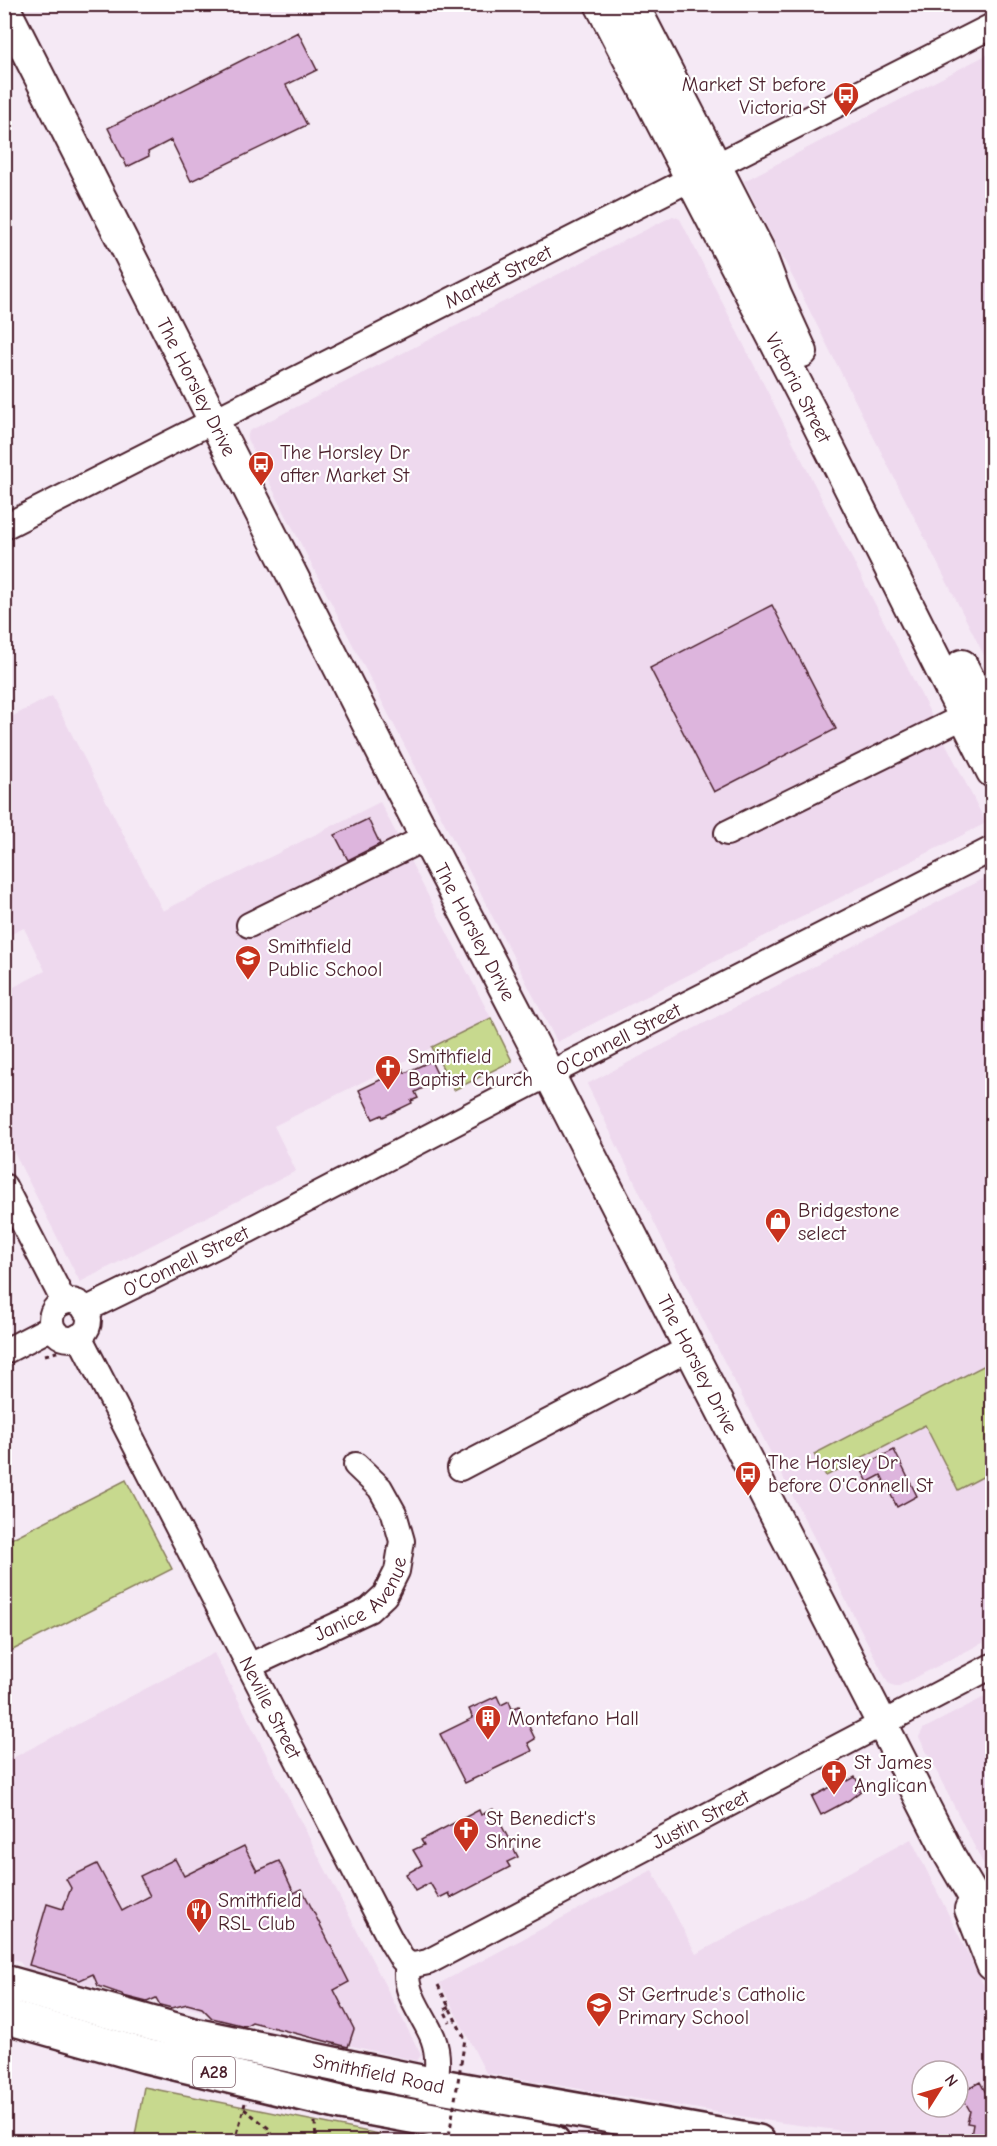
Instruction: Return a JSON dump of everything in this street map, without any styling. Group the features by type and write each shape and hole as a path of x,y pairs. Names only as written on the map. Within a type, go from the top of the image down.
{"highway":[{"name":"Smithfield Road","path":"4,1982 193,2035 435,2085 758,2142"},
{"name":"Smithfield Road","path":"4,2016 146,2056 341,2103 553,2142"}],"main road":[{"name":"Victoria Street","path":"600,4 812,413 979,720"},
{"name":"Victoria Street","path":"633,4 759,250 793,334 979,720 993,772"},
{"name":"The Horsley Drive","path":"4,7 425,837 950,1856 993,1928"},
{"name":"The Horsley Drive","path":"950,1856 993,1965"}],"street":[{"name":"Market Street","path":"4,527 993,26"},
{"path":"727,833 979,720"},
{"path":"249,925 425,837"},
{"name":"O'Connell Street","path":"75,1306 247,1230 993,849"},
{"path":"4,1186 75,1306 88,1323 86,1330 74,1346"},
{"path":"74,1346 73,1339 57,1334 52,1327 52,1314 56,1307 75,1306"},
{"path":"4,1352 52,1327"},
{"name":"Neville Street","path":"74,1346 249,1666 391,1941 402,1959 408,1964"},
{"path":"460,1468 690,1348"},
{"name":"Janice Avenue","path":"249,1666 369,1610 385,1594 398,1571 402,1541 394,1513 380,1488 356,1465"},
{"name":"Justin Street","path":"408,1964 428,1962 993,1666"},
{"path":"408,1964 405,1976 408,1990 433,2039 438,2062 435,2085"}],"path":[{"path":"45,1355 74,1346"},
{"path":"438,1985 465,2039 448,2142"},
{"path":"449,2007 444,2010 450,2022"},
{"path":"244,2109 271,2130 267,2142"},
{"path":"235,2142 241,2120"}],"shaded area":[{"path":"992,52 992,671 744,181"},
{"path":"673,216 680,219 986,823 557,1042 247,439 249,431"},
{"name":"Smithfield Public School","path":"52,696 163,911 380,802 491,1018 274,1126 296,1171 80,1282 5,1135 4,992 45,971 24,928 5,937 5,720"},
{"path":"992,874 992,1638 897,1687 888,1683 671,1257 587,1084"},
{"path":"214,1653 421,2055 417,2061 26,1970 19,1961 5,1957 5,1762"},
{"path":"992,1693 992,1881 919,1737 923,1729"},
{"path":"911,1839 992,2002 992,2141 907,2141 776,2122 486,2073 440,1983 652,1870 696,1954"}],"green space":[{"path":"491,1018 512,1061 454,1090 432,1047"},
{"path":"989,1363 992,1370 992,1472 958,1490 925,1425 826,1476 814,1454"},
{"path":"126,1480 172,1569 5,1654 5,1542"},
{"path":"144,2087 379,2134 378,2141 134,2141"}],"building":[{"path":"298,32 317,70 286,85 307,125 191,181 171,140 148,152 149,156 127,167 108,128"},
{"path":"772,605 836,729 714,792 650,668"},
{"path":"368,819 380,844 348,860 335,835"},
{"name":"Smithfield Baptist Church","path":"431,1061 440,1080 415,1092 418,1098 411,1101 412,1103 383,1117 382,1115 373,1119 359,1090 403,1069 405,1073"},
{"path":"894,1450 917,1496 897,1507 881,1475 868,1482 860,1467"},
{"name":"Montefano Hall","path":"497,1696 501,1705 509,1701 512,1709 519,1706 535,1739 528,1743 532,1751 465,1783 440,1734 473,1718 469,1709"},
{"name":"St James Anglican","path":"855,1777 862,1790 821,1815 812,1797 847,1778 848,1781"},
{"name":"St Benedict's Shrine","path":"493,1809 518,1857 507,1862 510,1867 451,1898 449,1893 439,1898 430,1883 415,1891 406,1874 422,1865 413,1850 424,1845 421,1840 479,1810 481,1815"},
{"name":"Smithfield RSL Club","path":"244,1846 257,1871 279,1861 294,1893 302,1889 349,1982 334,1990 354,2029 348,2047 252,2022 245,2026 212,2018 202,2008 187,2004 172,2008 160,2005 156,1998 147,2002 123,1996 98,1986 93,1974 80,1980 29,1965 47,1904 63,1909 71,1888 66,1879 97,1864 122,1911 150,1896 140,1876 175,1859 184,1876"},
{"path":"980,2082 993,2106 993,2124 989,2142 970,2142 973,2124 967,2123 970,2119 970,2088"}],"place":[{"name":"Market St before Victoria St","path":"846,118"},
{"name":"The Horsley Dr after Market St","path":"261,487"},
{"name":"Smithfield Public School","path":"248,981"},
{"name":"Smithfield Baptist Church","path":"388,1091"},
{"name":"Bridgestone select","path":"778,1244"},
{"name":"The Horsley Dr before O'Connell St","path":"748,1497"},
{"name":"Montefano Hall","path":"488,1741"},
{"name":"St James Anglican","path":"834,1796"},
{"name":"St Benedict's Shrine","path":"466,1853"},
{"name":"Smithfield RSL Club","path":"199,1934"},
{"name":"St Gertrude's Catholic Primary School","path":"599,2028"}]}
